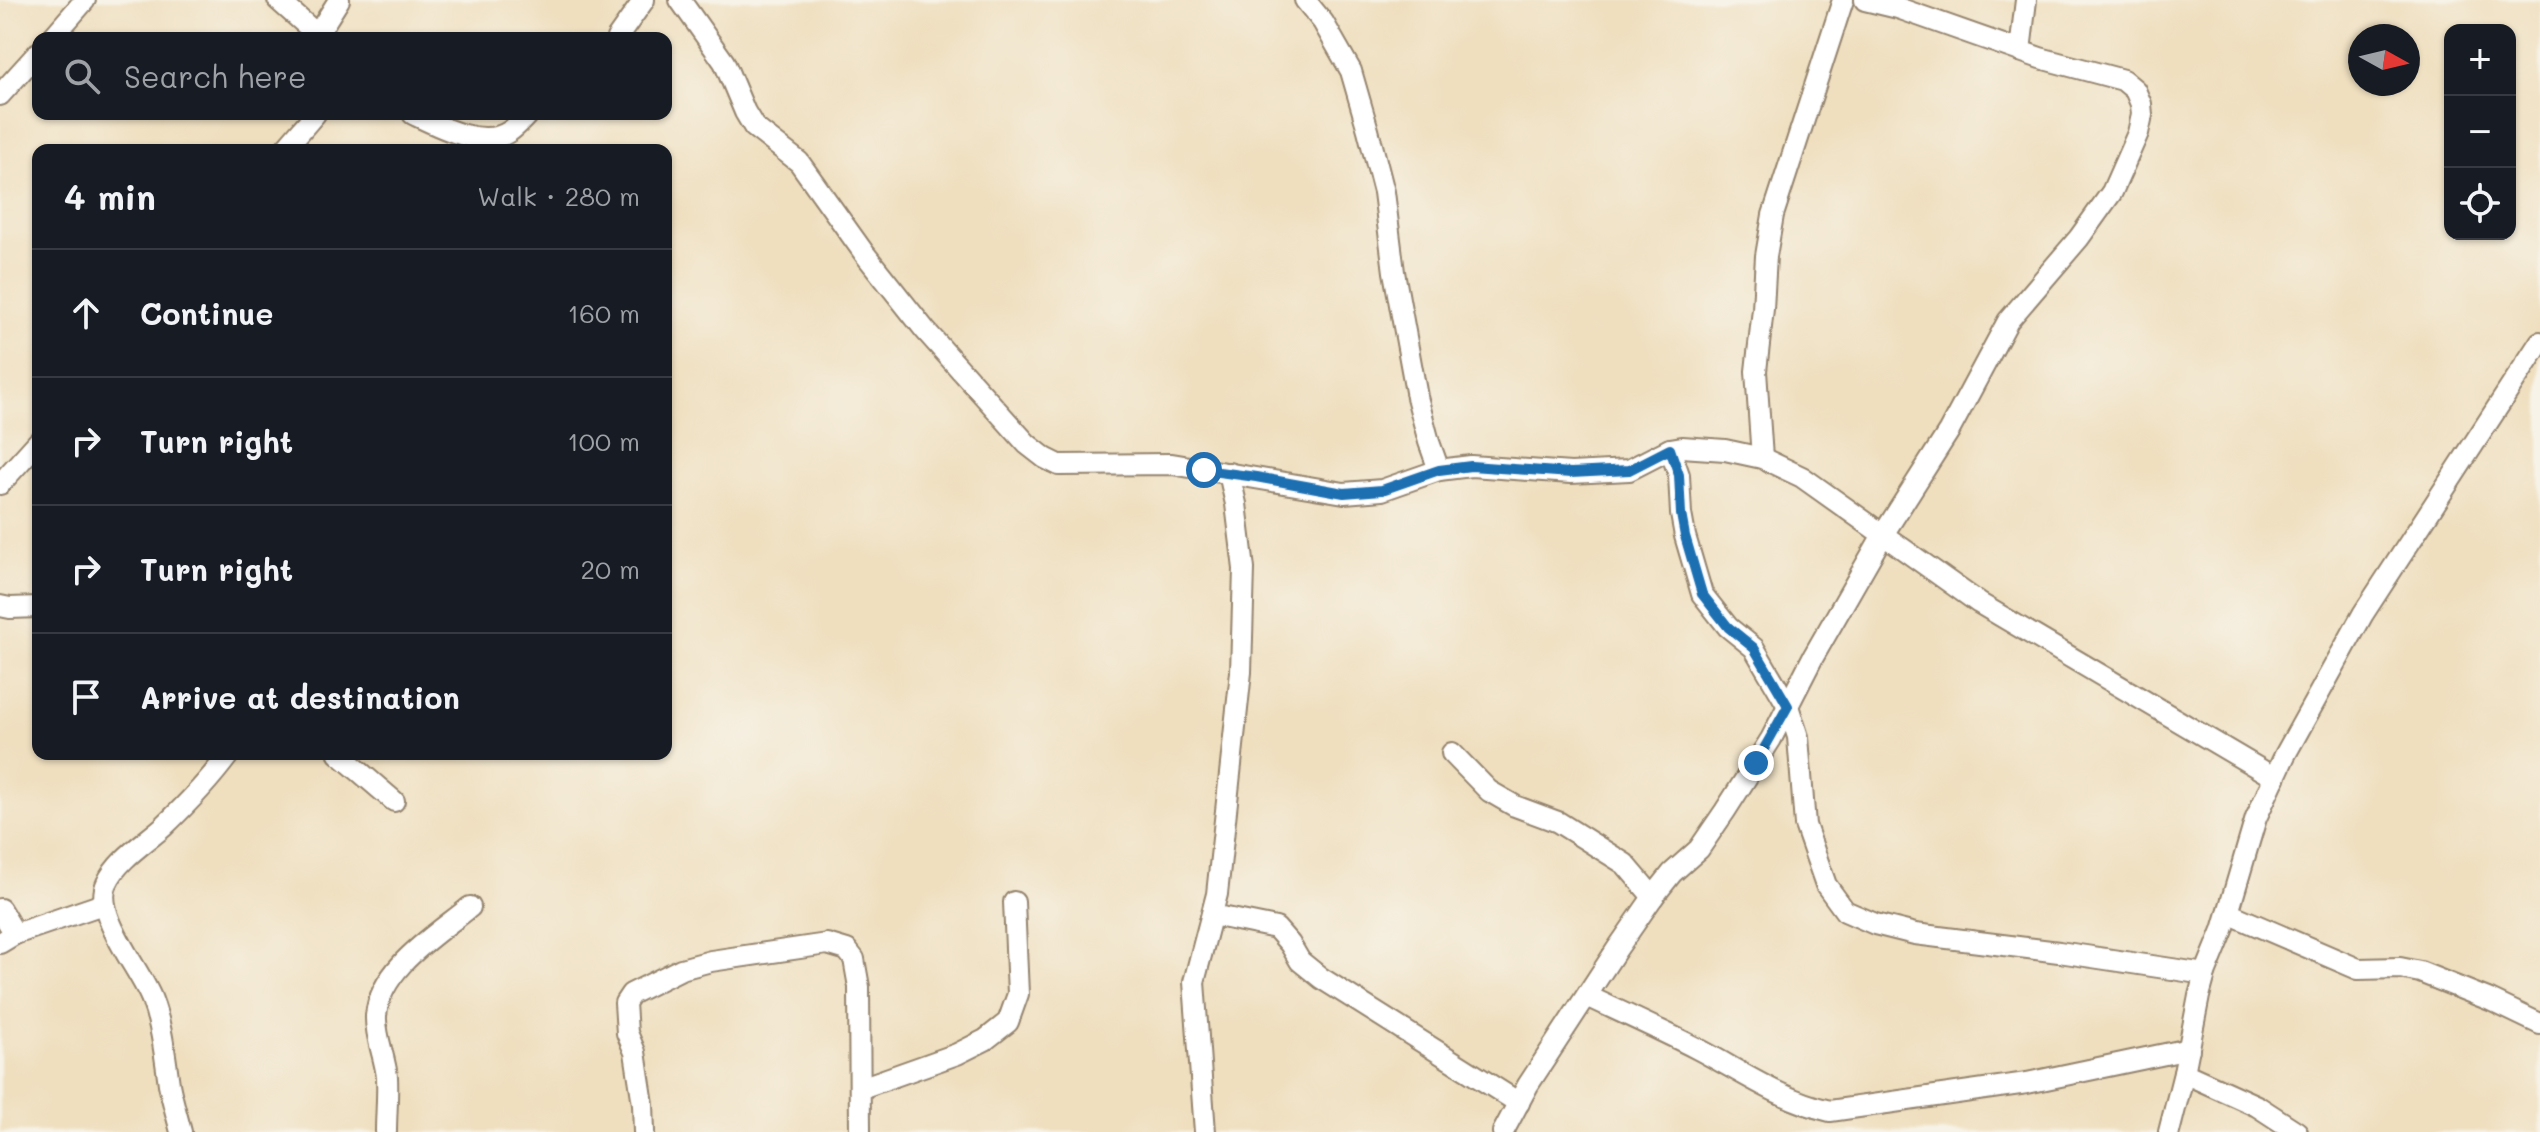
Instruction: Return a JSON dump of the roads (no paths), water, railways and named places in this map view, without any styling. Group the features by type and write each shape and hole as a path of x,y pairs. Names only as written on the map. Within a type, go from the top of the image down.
{"street":[{"path":"57,32 85,0"},
{"path":"278,0 314,32"},
{"path":"321,32 339,0"},
{"path":"621,32 644,0"},
{"path":"680,0 724,62 754,127 799,162 864,253 925,330 1027,444 1059,465 1172,464 1344,493 1382,490 1439,470 1471,466 1571,473 1629,470 1670,449 1682,447 1725,450 1762,458 1802,477 1979,603 2275,778"},
{"path":"1305,0 1323,22 1351,71 1368,130 1384,192 1394,272 1417,397 1439,470"},
{"path":"1762,458 1756,371 1766,256 1773,215 1843,0"},
{"path":"1503,1132 1653,897 1672,873 1699,849 1763,751 1884,533 1949,431 2008,321 2079,238 2112,192 2138,133 2141,104 2135,90 2123,80 2020,51 1898,8 1865,0"},
{"path":"2020,51 2026,0"},
{"path":"0,95 32,60"},
{"path":"289,144 310,120"},
{"path":"426,120 475,138 508,133 522,120"},
{"path":"2169,1132 2205,974 2228,913 2256,818 2320,689 2363,614 2540,342"},
{"path":"0,484 32,449"},
{"path":"1670,449 1679,475 1685,536 1702,594 1728,627 1754,648 1788,706 1798,737 1805,825 1826,885 1845,911 1875,924 1915,934 2205,974"},
{"path":"1205,1132 1194,982 1217,894 1241,672 1244,569 1229,473"},
{"path":"0,606 32,607"},
{"path":"1452,753 1489,791 1515,806 1558,822 1625,864 1653,897"},
{"path":"181,1132 152,999 103,904 105,885 114,871 164,825 225,760"},
{"path":"346,760 394,801"},
{"path":"861,1088 957,1054 985,1040 1008,1022 1018,994 1014,902"},
{"path":"0,909 8,938 103,904"},
{"path":"386,1132 387,1077 376,1019 384,991 409,958 470,907"},
{"path":"2228,913 2358,969 2400,968 2420,972 2540,1024"},
{"path":"1212,915 1276,928 1300,961 1321,978 1519,1103"},
{"path":"644,1132 635,1052 627,1033 625,1003 631,994 681,969 711,961 827,944 847,950 854,959 859,987 860,1132"},
{"path":"1587,996 1697,1048 1773,1091 1807,1106 1830,1111 2027,1083 2189,1049"},
{"path":"2184,1073 2257,1106 2297,1132"}]}
